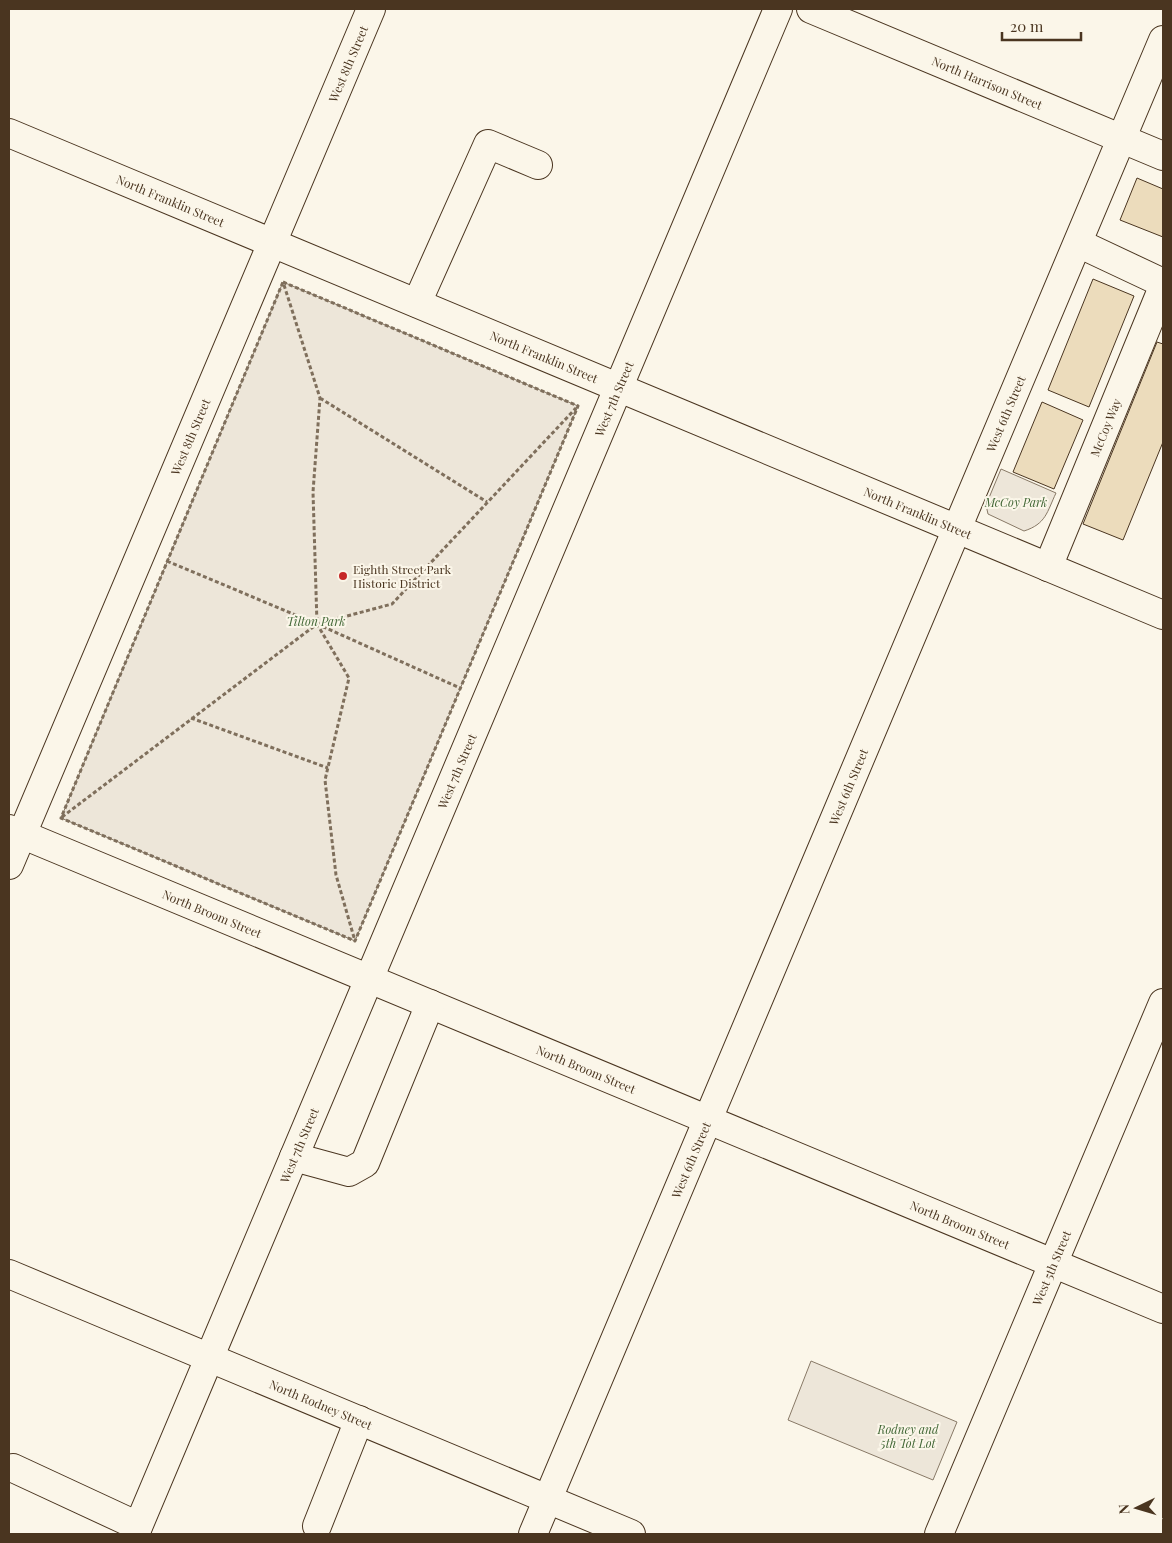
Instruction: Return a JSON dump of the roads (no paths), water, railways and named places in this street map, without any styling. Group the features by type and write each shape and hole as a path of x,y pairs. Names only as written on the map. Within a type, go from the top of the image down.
{"street":[{"name":"West 8th Street","path":"9,865 15,831 272,243 371,9"},
{"name":"West 7th Street","path":"136,1530 778,9"},
{"name":"North Harrison Street","path":"811,9 1163,156"},
{"name":"West 6th Street","path":"533,1534 1163,40"},
{"name":"North Franklin Street","path":"9,132 1163,615"},
{"path":"417,303 488,144 538,164"},
{"path":"1078,243 1163,283"},
{"name":"McCoy Way","path":"1048,567 1163,287"},
{"name":"North Broom Street","path":"15,831 1163,1309"},
{"name":"West 5th Street","path":"939,1534 1163,1003"},
{"path":"294,1157 350,1172 365,1163 430,1004"},
{"name":"North Rodney Street","path":"9,1274 631,1534"},
{"path":"317,1526 359,1420"},
{"path":"13,1468 136,1530"}],"place":[{"name":"Eighth Street Park Historic District","path":"343,576"}],"park label":[{"name":"McCoy Park","path":"1016,502"},
{"name":"Tilton Park","path":"316,621"},
{"name":"Rodney and 5th Tot Lot","path":"908,1436"}]}
